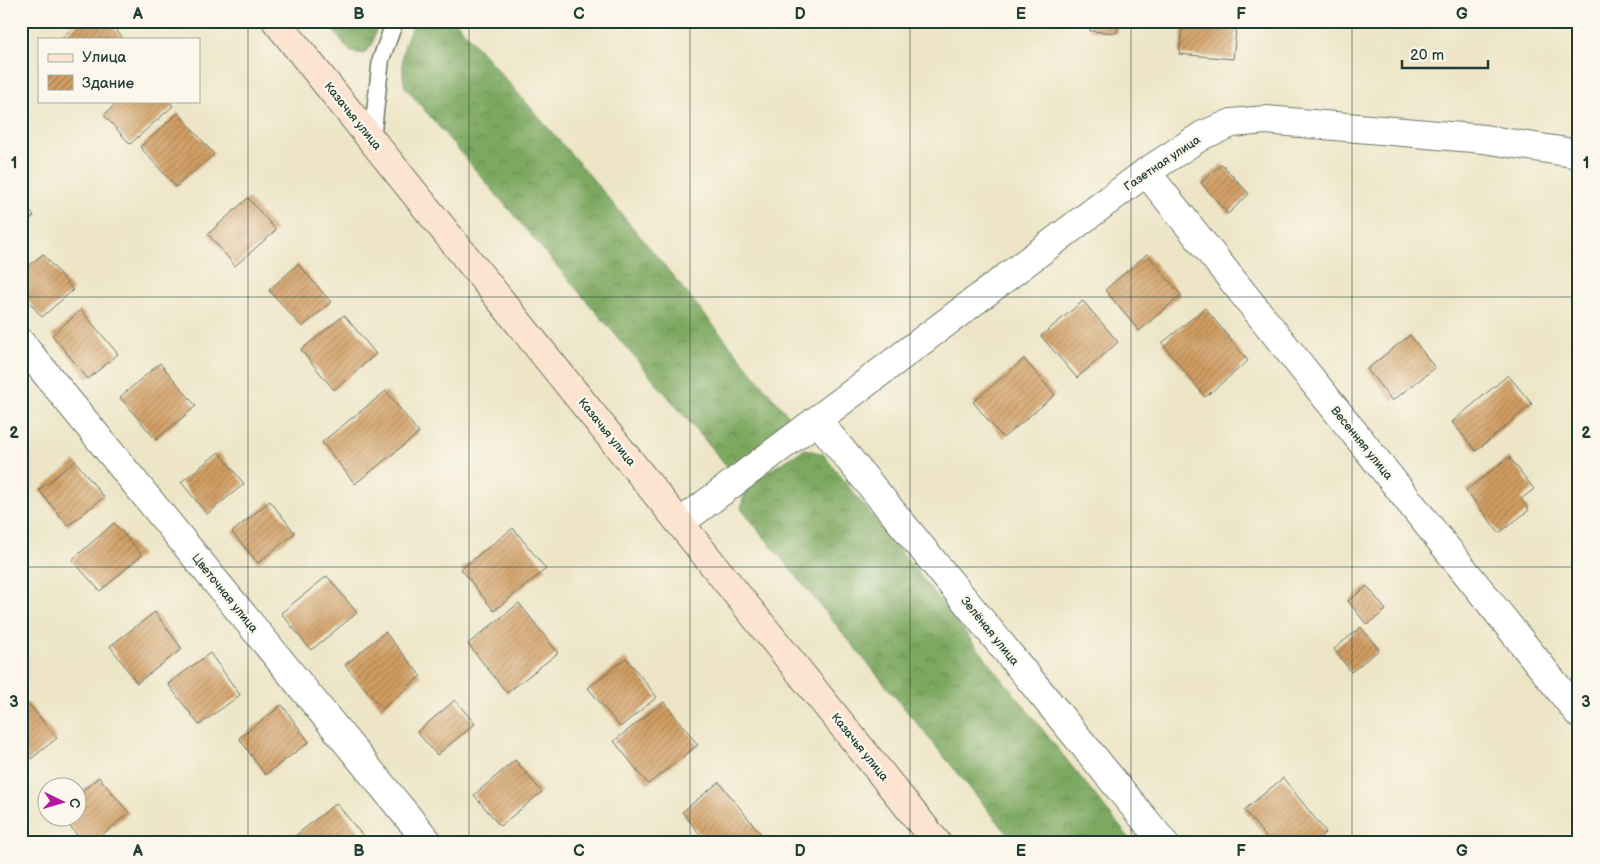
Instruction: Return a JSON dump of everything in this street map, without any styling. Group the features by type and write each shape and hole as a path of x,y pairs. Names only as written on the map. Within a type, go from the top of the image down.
{"main road":[{"name":"Казачья улица","path":"276,21 937,843"}],"street":[{"name":"Газетная улица","path":"680,523 1146,172 1210,132 1232,123 1266,120 1484,139 1579,154"},
{"name":"Весенняя улица","path":"1146,172 1579,714"},
{"name":"Цветочная улица","path":"21,343 429,843"},
{"name":"Зелёная улица","path":"817,420 1164,843"}],"lane":[{"path":"372,139 381,59 396,21"}],"green space":[{"path":"325,21 378,21 372,45 364,54 351,52"},
{"path":"417,21 455,21 591,177 790,418 731,471 405,87 403,52 408,37"},
{"path":"805,449 823,454 1133,843 1015,843 741,509 746,485"}],"building":[{"path":"80,21 108,21 122,37 121,38 62,38"},
{"path":"1083,21 1118,21 1117,33 1090,31 1091,24 1083,23"},
{"path":"1183,21 1237,21 1233,59 1179,54"},
{"path":"118,102 170,102 173,106 130,144 104,115"},
{"path":"178,113 214,154 176,187 140,147"},
{"path":"1222,164 1249,194 1228,214 1201,183"},
{"path":"248,198 276,230 235,266 208,234"},
{"path":"21,201 34,216 21,226"},
{"path":"43,254 73,290 42,317 21,292 21,272"},
{"path":"1147,254 1181,295 1139,331 1105,290"},
{"path":"298,264 331,302 302,327 269,290"},
{"path":"1083,301 1118,342 1077,378 1041,336"},
{"path":"1205,308 1248,361 1205,397 1162,343"},
{"path":"81,310 118,354 88,379 52,335"},
{"path":"344,315 376,354 334,390 301,350"},
{"path":"1410,335 1435,368 1392,401 1367,369"},
{"path":"1024,359 1055,395 1003,438 973,402"},
{"path":"160,363 196,406 156,440 120,397"},
{"path":"1508,375 1532,404 1476,451 1452,422"},
{"path":"386,391 419,433 355,484 322,442"},
{"path":"219,452 244,484 207,514 181,482"},
{"path":"1509,457 1534,489 1521,499 1529,510 1499,533 1466,490"},
{"path":"75,461 104,497 68,526 39,490"},
{"path":"270,501 295,533 258,563 232,532"},
{"path":"114,523 142,555 100,591 72,560"},
{"path":"513,528 546,569 494,611 461,569"},
{"path":"327,576 357,613 311,650 281,613"},
{"path":"1367,586 1386,610 1367,625 1348,601"},
{"path":"519,603 558,653 507,693 468,644"},
{"path":"155,612 182,649 137,683 110,646"},
{"path":"1361,627 1379,650 1351,672 1334,649"},
{"path":"385,632 421,676 382,709 345,665"},
{"path":"210,653 240,695 199,725 168,684"},
{"path":"626,658 657,697 620,727 588,688"},
{"path":"455,700 475,724 437,755 417,732"},
{"path":"664,702 698,745 648,784 614,741"},
{"path":"28,703 57,738 21,767 21,709"},
{"path":"282,705 309,742 265,775 239,738"},
{"path":"515,760 542,792 500,826 474,795"},
{"path":"99,777 129,813 92,843 83,843 70,826 88,826 88,786"},
{"path":"1283,778 1326,832 1313,843 1271,843 1244,810"},
{"path":"719,782 768,843 707,843 682,812"},
{"path":"336,803 363,836 355,843 299,843 294,837"}]}
